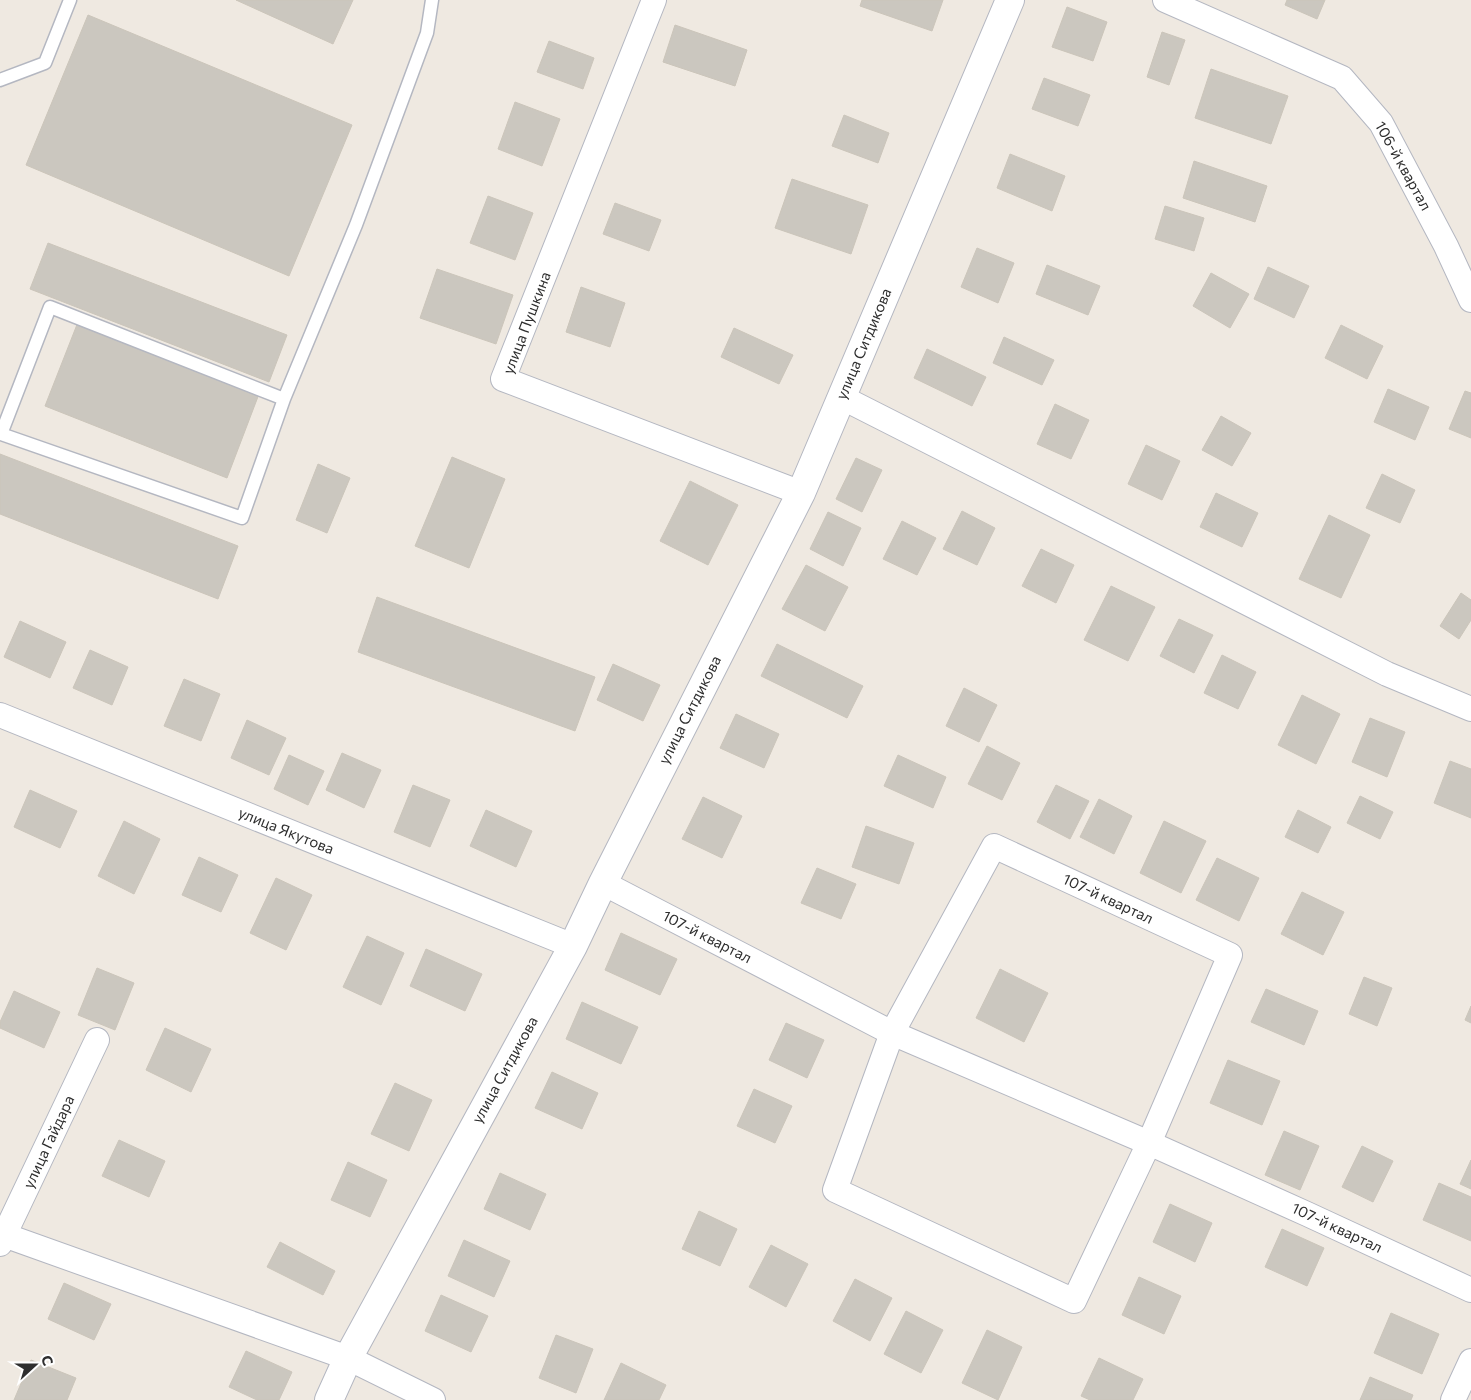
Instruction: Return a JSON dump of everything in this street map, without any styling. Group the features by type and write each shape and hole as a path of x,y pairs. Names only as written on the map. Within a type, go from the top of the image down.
{"street":[{"name":"улица Пушкина","path":"654,0 504,379 801,493"},
{"name":"улица Ситдикова","path":"329,1400 348,1358 573,946 603,883 801,493 1010,0"},
{"name":"106-й квартал","path":"1165,0 1342,78 1381,123 1446,246 1471,300"},
{"path":"841,397 1386,674 1471,709"},
{"name":"улица Якутова","path":"0,715 573,946"},
{"name":"107-й квартал","path":"994,846 1230,955 1149,1143 1074,1301 835,1190 892,1032 994,846"},
{"name":"107-й квартал","path":"603,883 892,1032 1149,1143 1471,1290"},
{"name":"улица Гайдара","path":"2,1240 97,1040"},
{"path":"2,1240 348,1358 433,1400"},
{"path":"1453,1400 1471,1361"}],"lane":[{"path":"0,80 45,63 70,0"},
{"path":"284,399 50,307 1,434 242,518 284,399 366,198 428,33 432,0"}],"building":[{"path":"236,0 353,0 333,44"},
{"path":"862,0 943,0 932,31 860,6"},
{"path":"1287,0 1325,0 1317,19 1285,5"},
{"path":"1067,7 1107,22 1093,61 1052,47"},
{"path":"88,15 352,125 289,276 26,165"},
{"path":"675,25 747,50 735,86 663,62"},
{"path":"1162,32 1185,40 1169,85 1147,77"},
{"path":"549,41 594,58 583,89 537,72"},
{"path":"1211,69 1288,96 1271,144 1195,118"},
{"path":"1044,78 1090,95 1078,126 1032,109"},
{"path":"515,102 560,119 542,166 498,149"},
{"path":"844,115 889,133 878,163 832,146"},
{"path":"1010,154 1065,176 1052,211 997,188"},
{"path":"1194,161 1267,186 1255,222 1183,198"},
{"path":"792,179 868,205 851,254 775,228"},
{"path":"488,196 533,213 515,260 470,243"},
{"path":"615,203 661,220 649,251 603,234"},
{"path":"1165,206 1204,218 1194,251 1155,239"},
{"path":"48,243 287,335 269,382 30,289"},
{"path":"977,248 1014,263 998,303 961,287"},
{"path":"1047,265 1100,286 1088,315 1036,294"},
{"path":"1268,267 1309,286 1294,318 1254,299"},
{"path":"437,269 513,295 496,344 420,318"},
{"path":"1211,273 1249,294 1230,328 1193,306"},
{"path":"581,287 625,303 610,347 566,332"},
{"path":"78,322 259,394 227,478 45,406"},
{"path":"1341,325 1383,346 1367,379 1325,358"},
{"path":"734,328 793,355 779,384 721,357"},
{"path":"1004,337 1054,360 1042,385 993,363"},
{"path":"927,349 986,377 972,406 914,378"},
{"path":"1388,389 1429,407 1415,440 1374,422"},
{"path":"1465,391 1471,393 1471,438 1449,429"},
{"path":"1055,404 1089,420 1071,459 1037,444"},
{"path":"1221,416 1251,433 1232,466 1202,450"},
{"path":"1146,445 1180,461 1162,500 1128,484"},
{"path":"0,454 238,546 218,599 0,514"},
{"path":"452,457 505,479 469,568 415,546"},
{"path":"856,458 882,470 862,512 836,499"},
{"path":"318,464 350,478 327,533 296,520"},
{"path":"1382,474 1415,490 1400,523 1366,508"},
{"path":"690,481 738,505 708,565 660,541"},
{"path":"1216,493 1258,513 1242,547 1200,527"},
{"path":"962,511 995,528 977,565 943,549"},
{"path":"828,512 861,528 843,566 810,549"},
{"path":"1329,515 1370,535 1341,598 1299,579"},
{"path":"902,521 936,538 917,575 883,559"},
{"path":"1041,549 1074,565 1056,603 1022,586"},
{"path":"806,565 848,587 825,631 782,609"},
{"path":"1111,586 1155,607 1128,661 1084,640"},
{"path":"1461,593 1471,600 1471,620 1459,639 1440,626"},
{"path":"377,597 595,677 575,731 358,652"},
{"path":"1179,619 1213,635 1194,673 1160,656"},
{"path":"20,621 66,642 50,678 4,657"},
{"path":"777,644 863,686 847,718 761,676"},
{"path":"90,650 128,667 112,705 73,688"},
{"path":"1222,655 1256,672 1238,709 1204,693"},
{"path":"613,664 660,685 643,721 597,700"},
{"path":"184,679 220,694 201,741 164,726"},
{"path":"964,688 997,705 979,742 946,726"},
{"path":"1302,695 1340,714 1316,764 1278,745"},
{"path":"736,714 779,734 764,768 720,748"},
{"path":"1370,718 1405,732 1387,777 1352,762"},
{"path":"247,720 286,738 269,775 231,758"},
{"path":"987,746 1020,763 1002,800 968,784"},
{"path":"342,753 381,770 364,808 326,790"},
{"path":"289,755 324,771 308,805 274,789"},
{"path":"898,755 946,777 933,808 884,786"},
{"path":"1450,761 1471,769 1471,818 1434,803"},
{"path":"413,785 450,800 430,847 394,832"},
{"path":"1056,785 1089,801 1070,839 1037,822"},
{"path":"30,790 77,811 60,848 14,827"},
{"path":"1360,796 1393,812 1380,839 1347,823"},
{"path":"703,797 742,816 722,858 682,839"},
{"path":"1099,799 1132,816 1114,854 1080,837"},
{"path":"486,810 532,831 516,867 470,846"},
{"path":"1298,810 1331,827 1318,853 1285,837"},
{"path":"124,821 160,839 134,894 98,876"},
{"path":"1164,821 1206,841 1181,893 1140,873"},
{"path":"866,826 914,843 899,884 852,867"},
{"path":"199,857 238,875 221,912 182,895"},
{"path":"1217,858 1259,878 1239,921 1196,900"},
{"path":"817,868 856,884 841,919 801,903"},
{"path":"276,878 312,895 286,950 250,933"},
{"path":"1302,892 1344,912 1323,955 1281,934"},
{"path":"621,933 677,959 660,995 605,970"},
{"path":"367,936 404,953 381,1005 343,987"},
{"path":"426,949 482,974 465,1011 410,986"},
{"path":"97,968 134,983 115,1030 78,1015"},
{"path":"1000,969 1048,993 1024,1042 976,1018"},
{"path":"1364,977 1392,988 1377,1026 1349,1014"},
{"path":"1266,989 1318,1011 1304,1045 1251,1022"},
{"path":"14,991 60,1012 44,1048 0,1028 0,1022"},
{"path":"582,1002 638,1027 621,1064 566,1039"},
{"path":"1471,1006 1471,1023 1465,1020"},
{"path":"786,1023 824,1040 807,1078 769,1060"},
{"path":"165,1028 211,1049 191,1092 146,1070"},
{"path":"1228,1060 1280,1081 1262,1125 1210,1103"},
{"path":"552,1072 598,1093 582,1129 535,1108"},
{"path":"395,1083 432,1100 409,1151 371,1134"},
{"path":"754,1089 792,1106 775,1143 737,1126"},
{"path":"1284,1131 1319,1146 1300,1190 1265,1175"},
{"path":"119,1140 165,1161 149,1197 102,1176"},
{"path":"1362,1146 1393,1161 1373,1202 1342,1187"},
{"path":"1471,1160 1471,1189 1460,1184"},
{"path":"348,1162 387,1180 370,1217 331,1200"},
{"path":"500,1173 546,1194 530,1230 484,1209"},
{"path":"1439,1183 1471,1197 1471,1241 1423,1220"},
{"path":"1170,1204 1212,1223 1195,1262 1153,1242"},
{"path":"699,1211 737,1229 720,1266 682,1249"},
{"path":"1282,1229 1324,1248 1307,1286 1265,1267"},
{"path":"464,1240 510,1261 494,1297 448,1276"},
{"path":"280,1242 335,1271 323,1295 267,1267"},
{"path":"771,1245 808,1264 786,1307 749,1287"},
{"path":"1139,1277 1181,1296 1164,1334 1122,1315"},
{"path":"855,1279 892,1298 870,1341 833,1321"},
{"path":"64,1283 111,1304 94,1340 48,1319"},
{"path":"441,1295 488,1316 471,1352 425,1331"},
{"path":"906,1311 943,1330 921,1373 884,1354"},
{"path":"1391,1313 1439,1334 1422,1374 1374,1353"},
{"path":"987,1330 1022,1347 998,1400 962,1383"},
{"path":"556,1335 593,1349 576,1393 539,1378"},
{"path":"246,1351 292,1372 279,1400 257,1400 229,1387"},
{"path":"1099,1358 1143,1379 1133,1400 1090,1400 1081,1396"},
{"path":"31,1360 76,1378 67,1400 14,1400"},
{"path":"621,1363 666,1385 659,1400 604,1400"},
{"path":"1370,1377 1413,1395 1411,1400 1360,1400"}]}
